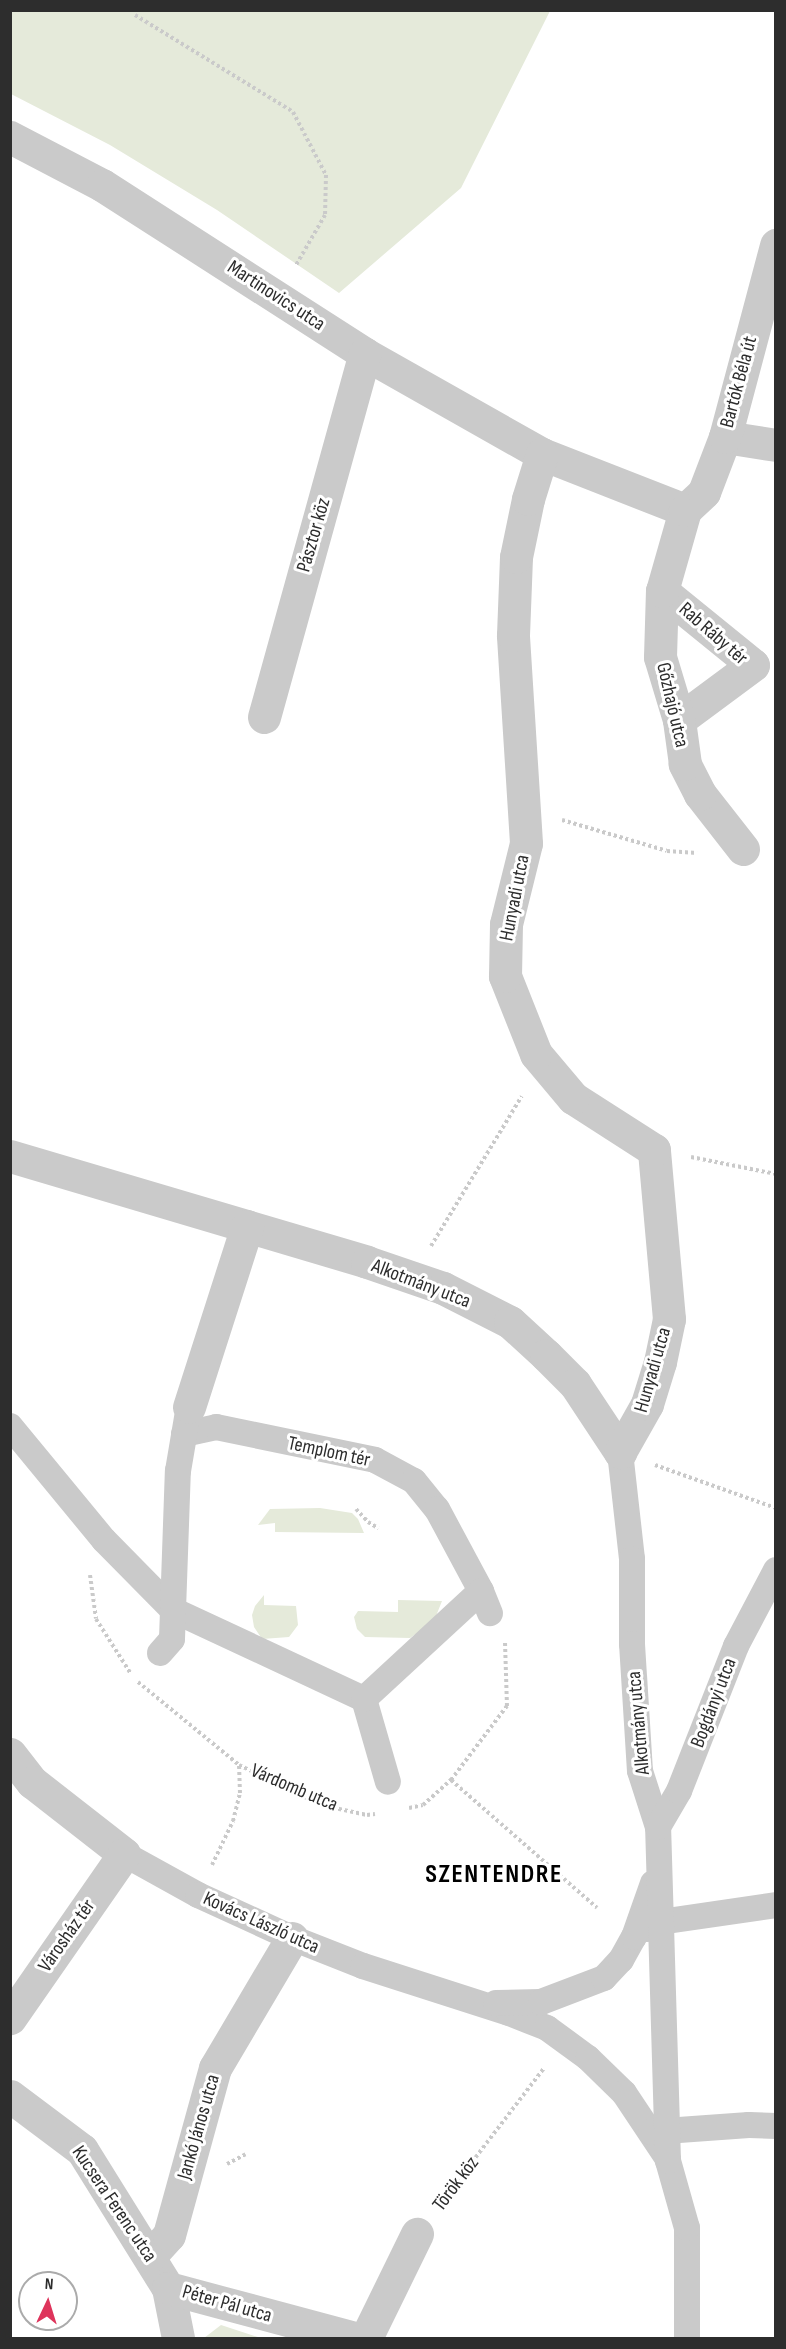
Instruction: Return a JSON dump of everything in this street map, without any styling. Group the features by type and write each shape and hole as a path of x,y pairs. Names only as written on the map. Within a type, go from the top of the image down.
{"street":[{"name":"Martinovics utca","path":"10,137 102,185 365,354 542,454"},
{"name":"Bartók Béla út","path":"685,510 704,492 725,437 776,245"},
{"name":"Pásztor köz","path":"264,717 365,354"},
{"path":"725,437 776,445"},
{"path":"542,454 685,510"},
{"name":"Hunyadi utca","path":"542,454 528,499 516,558 513,635 517,735 526,818 526,843 506,924 505,976 536,1054 573,1098 654,1150 669,1319 660,1362 647,1404 620,1452"},
{"name":"Gőzhajó utca","path":"685,510 662,591 660,657 679,720 685,764 700,794 743,849"},
{"name":"Rab Ráby tér","path":"662,591 764,664 679,720"},
{"name":"Alkotmány utca","path":"10,1156 247,1226 443,1288 510,1323 575,1384 620,1452 632,1559 632,1644 640,1771 658,1832 658,1867 672,1920 659,2131"},
{"path":"160,1653 172,1639 178,1471 187,1420 247,1226"},
{"name":"Templom tér","path":"187,1420 375,1461 414,1481 437,1509 485,1602"},
{"path":"10,1426 98,1532 173,1610 364,1699 388,1782"},
{"name":"Bogdányi utca","path":"658,1832 679,1791 736,1646 773,1578"},
{"path":"364,1699 485,1602"},
{"path":"10,1754 32,1782 124,1854"},
{"name":"Kovács László utca","path":"124,1854 198,1895 292,1938 363,1966 466,2000"},
{"name":"Városház tér","path":"10,2018 124,1854"},
{"path":"466,2000 504,2004 542,2002 574,1992 604,1978 621,1960 634,1937 658,1867"},
{"path":"634,1937 672,1920 776,1905"},
{"name":"Jankó János utca","path":"150,2256 169,2235 215,2068 292,1938"},
{"path":"466,2000 547,2028 588,2058 659,2131 687,2228 687,2338"},
{"name":"Kucsera Ferenc utca","path":"10,2096 79,2146 168,2288 178,2338"},
{"path":"659,2131 776,2126"},
{"path":"366,2338 417,2234"},
{"name":"Péter Pál utca","path":"168,2288 355,2338"}],"path":[{"path":"135,15 293,112 326,175 325,215 297,264 275,295"},
{"path":"526,818 567,821 667,851 696,853 743,849"},
{"path":"412,1277 543,1062"},
{"path":"654,1150 776,1174"},
{"path":"620,1452 776,1508"},
{"path":"356,1509 368,1522 378,1528"},
{"name":"Várdomb utca","path":"98,1532 87,1552 96,1619 125,1667 136,1680 239,1765 321,1804 367,1815 386,1813"},
{"path":"404,1809 423,1805 451,1780 507,1706 507,1647 485,1602"},
{"path":"226,1834 233,1821 240,1793 239,1765"},
{"path":"451,1780 597,1908"},
{"name":"Török köz","path":"417,2234 564,2041"}],"green space":[{"path":"10,11 550,11 461,188 339,293 217,210 110,145 11,94"},
{"path":"320,1508 352,1513 358,1519 364,1533 275,1532 275,1523 258,1525 270,1509"},
{"path":"264,1595 264,1605 296,1606 298,1625 289,1637 262,1639 254,1627 252,1615 255,1606"},
{"path":"398,1600 442,1601 434,1621 410,1638 365,1637 357,1629 354,1617 358,1611 398,1612"},
{"path":"221,2325 261,2338 204,2338"}],"district":[{"name":"SZENTENDRE","path":"494,1875"}]}
